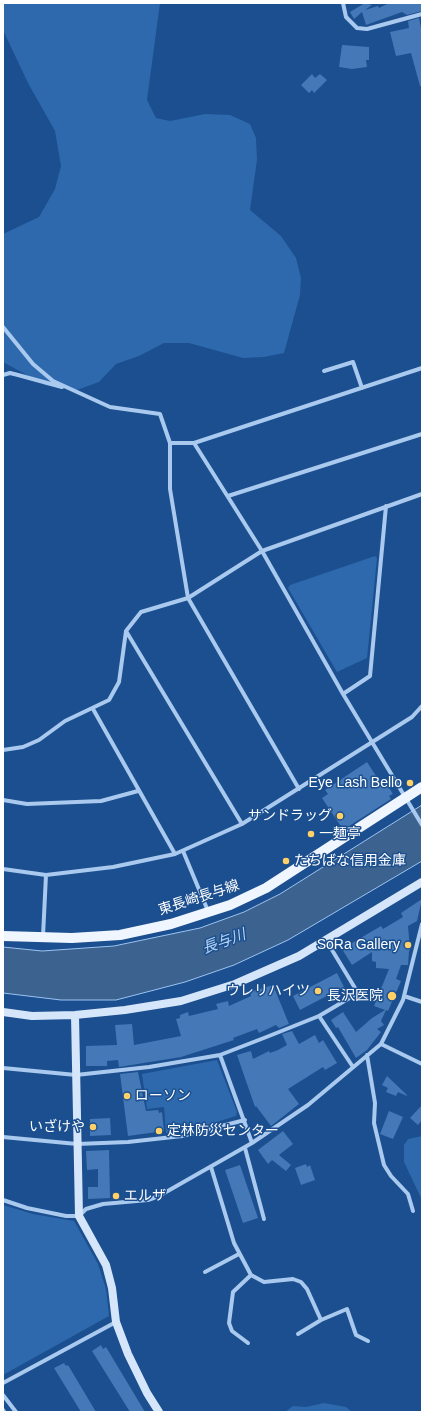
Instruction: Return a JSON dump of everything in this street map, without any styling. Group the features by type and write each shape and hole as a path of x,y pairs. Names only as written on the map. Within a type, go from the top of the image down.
{"main road":[{"name":"東長崎長与線","path":"3,936 43,939 120,935 171,924 209,913 266,888 408,801 422,787"}],"street":[{"path":"343,3 346,17 357,28 367,29 422,14"},
{"path":"3,327 33,364 53,381 110,407 160,414 170,443 170,489 188,598 299,789"},
{"path":"324,371 353,362 362,388"},
{"path":"170,443 194,443 422,368"},
{"path":"3,375 10,373 18,374 74,390"},
{"path":"228,496 422,434"},
{"path":"194,443 262,551 343,694 422,825"},
{"path":"3,750 23,747 39,740 65,721 93,709 109,700 119,682 126,630 141,612 188,598 262,551 422,494"},
{"path":"343,694 370,676 386,506"},
{"path":"126,630 242,824"},
{"path":"3,869 46,875 113,867 183,851 242,824 412,717 422,706"},
{"path":"93,709 138,792 175,854"},
{"path":"3,800 27,804 101,801 138,792"},
{"path":"183,851 209,913"},
{"path":"43,939 46,875"},
{"path":"3,1012 32,1016 75,1015 125,1010 180,1001 235,984 300,956 422,882"},
{"path":"3,1200 27,1208 66,1216 79,1216 86,1209 103,1204 148,1200 159,1196 245,1148 308,1105 381,1044 404,996 422,924"},
{"path":"3,1068 76,1075 149,1067 220,1055 319,1016 358,993 326,940"},
{"path":"404,996 422,1002"},
{"path":"75,1015 79,1216 106,1265 112,1288 116,1322 128,1354 147,1393 159,1412"},
{"path":"319,1016 353,1067"},
{"path":"381,1044 422,1064"},
{"path":"220,1055 245,1120 252,1143"},
{"path":"367,1055 375,1104 374,1123 384,1165 391,1176 408,1194 413,1211"},
{"path":"3,1137 77,1144 128,1142 182,1136 245,1120"},
{"path":"245,1148 264,1219"},
{"path":"211,1168 234,1243 251,1275 264,1282 293,1279 301,1282 321,1320"},
{"path":"205,1272 239,1254"},
{"path":"248,1343 232,1331 230,1323 232,1292 251,1275"},
{"path":"298,1334 321,1320 347,1309 356,1335 368,1341"},
{"path":"3,1383 116,1322"},
{"path":"3,1395 16,1412"}],"shaded area":[{"path":"3,3 160,3 147,100 156,118 170,121 205,114 230,115 250,124 256,138 257,160 250,210 281,236 296,258 301,278 300,295 284,353 264,357 243,358 189,343 164,343 139,356 116,364 99,382 77,390 45,385 3,362 3,234 39,217 55,189 61,166 55,131 28,83 3,30"},
{"path":"375,556 377,558 367,658 337,672 288,588 290,585"},
{"path":"217,1060 237,1112 236,1116 207,1125 166,1133 164,1107 147,1109 142,1074"},
{"path":"422,1136 422,1200 404,1162 404,1145 408,1139"},
{"path":"3,1205 33,1214 74,1221 98,1264 106,1289 109,1316 3,1375"},
{"path":"324,1403 346,1407 352,1412 285,1412 293,1406 306,1407"}],"water":[{"name":"長与川","path":"422,805 422,861 288,940 234,965 185,982 116,1000 61,1000 3,993 3,947 42,951 114,946 200,928 244,912 280,894"}],"building":[{"path":"365,3 372,5 365,10 378,6 379,8 389,3 422,3 422,11 407,15 402,12 366,25 362,12 354,19 350,12"},
{"path":"419,18 422,33 422,86 420,86 411,53 396,56 390,32 409,28 408,21"},
{"path":"342,45 369,47 369,60 366,60 367,67 352,69 339,67"},
{"path":"312,74 315,78 320,74 327,80 314,93 312,90 309,93 301,85"},
{"path":"367,762 380,782 384,780 393,794 389,796 391,799 346,828 345,826 342,828 322,798 328,794 325,790"},
{"path":"422,899 417,921 408,926 410,950 408,965 401,965 396,979 401,981 388,1011 386,1010 381,1021 384,1025 377,1029 381,1032 367,1050 356,1058 338,1027 336,1028 331,1020 343,1012 356,1032 372,1018 385,1010 374,1006 389,969 376,968 376,962 372,961 372,952 352,965 342,949 381,926 383,929 403,917 401,913"},
{"name":"ウレリハイツ","path":"337,973 344,987 300,1010 293,996"},
{"path":"273,985 289,1024 279,1028 276,1025 259,1033 257,1029 233,1038 234,1040 181,1057 119,1067 118,1060 107,1061 107,1066 86,1066 86,1046 117,1045 115,1025 132,1024 134,1045 181,1036 176,1019 180,1018 180,1015 188,1012 189,1016 218,1009 216,1004 228,1001 229,1006 251,996 250,992"},
{"path":"292,1031 299,1044 315,1035 319,1043 323,1040 337,1063 325,1070 323,1067 288,1089 299,1104 271,1126 256,1106 255,1107 237,1055 251,1051 253,1059 269,1051 270,1053 278,1050 287,1045 282,1034"},
{"path":"138,1072 146,1111 158,1110 159,1113 162,1112 164,1131 128,1136 120,1074"},
{"path":"387,1076 407,1096 398,1092 396,1096 386,1092 388,1088 382,1085"},
{"path":"422,1105 422,1120 418,1125 410,1118"},
{"path":"389,1111 403,1117 393,1139 380,1134"},
{"path":"110,1118 111,1135 90,1136 90,1119"},
{"path":"283,1131 293,1144 279,1155 291,1165 286,1171 272,1160 268,1164 258,1150"},
{"path":"109,1150 110,1198 88,1199 88,1187 98,1187 98,1169 87,1170 86,1151"},
{"path":"306,1164 307,1167 310,1165 315,1180 301,1185 295,1168"},
{"path":"240,1165 258,1218 243,1223 225,1170"},
{"path":"101,1345 103,1349 106,1347 145,1412 130,1412 92,1351"},
{"path":"64,1363 66,1366 68,1365 96,1412 81,1412 54,1368"}],"place":[{"name":"Eye Lash Bello","path":"410,783"},
{"name":"サンドラッグ","path":"340,816"},
{"name":"一麺亭","path":"311,834"},
{"name":"たちばな信用金庫","path":"286,861"},
{"name":"SoRa Gallery","path":"408,945"},
{"name":"ウレリハイツ","path":"318,991"},
{"name":"長沢医院","path":"392,996"},
{"name":"ローソン","path":"127,1096"},
{"name":"いざけや","path":"93,1127"},
{"name":"定林防災センター","path":"159,1131"},
{"name":"エルザ","path":"116,1196"}]}
